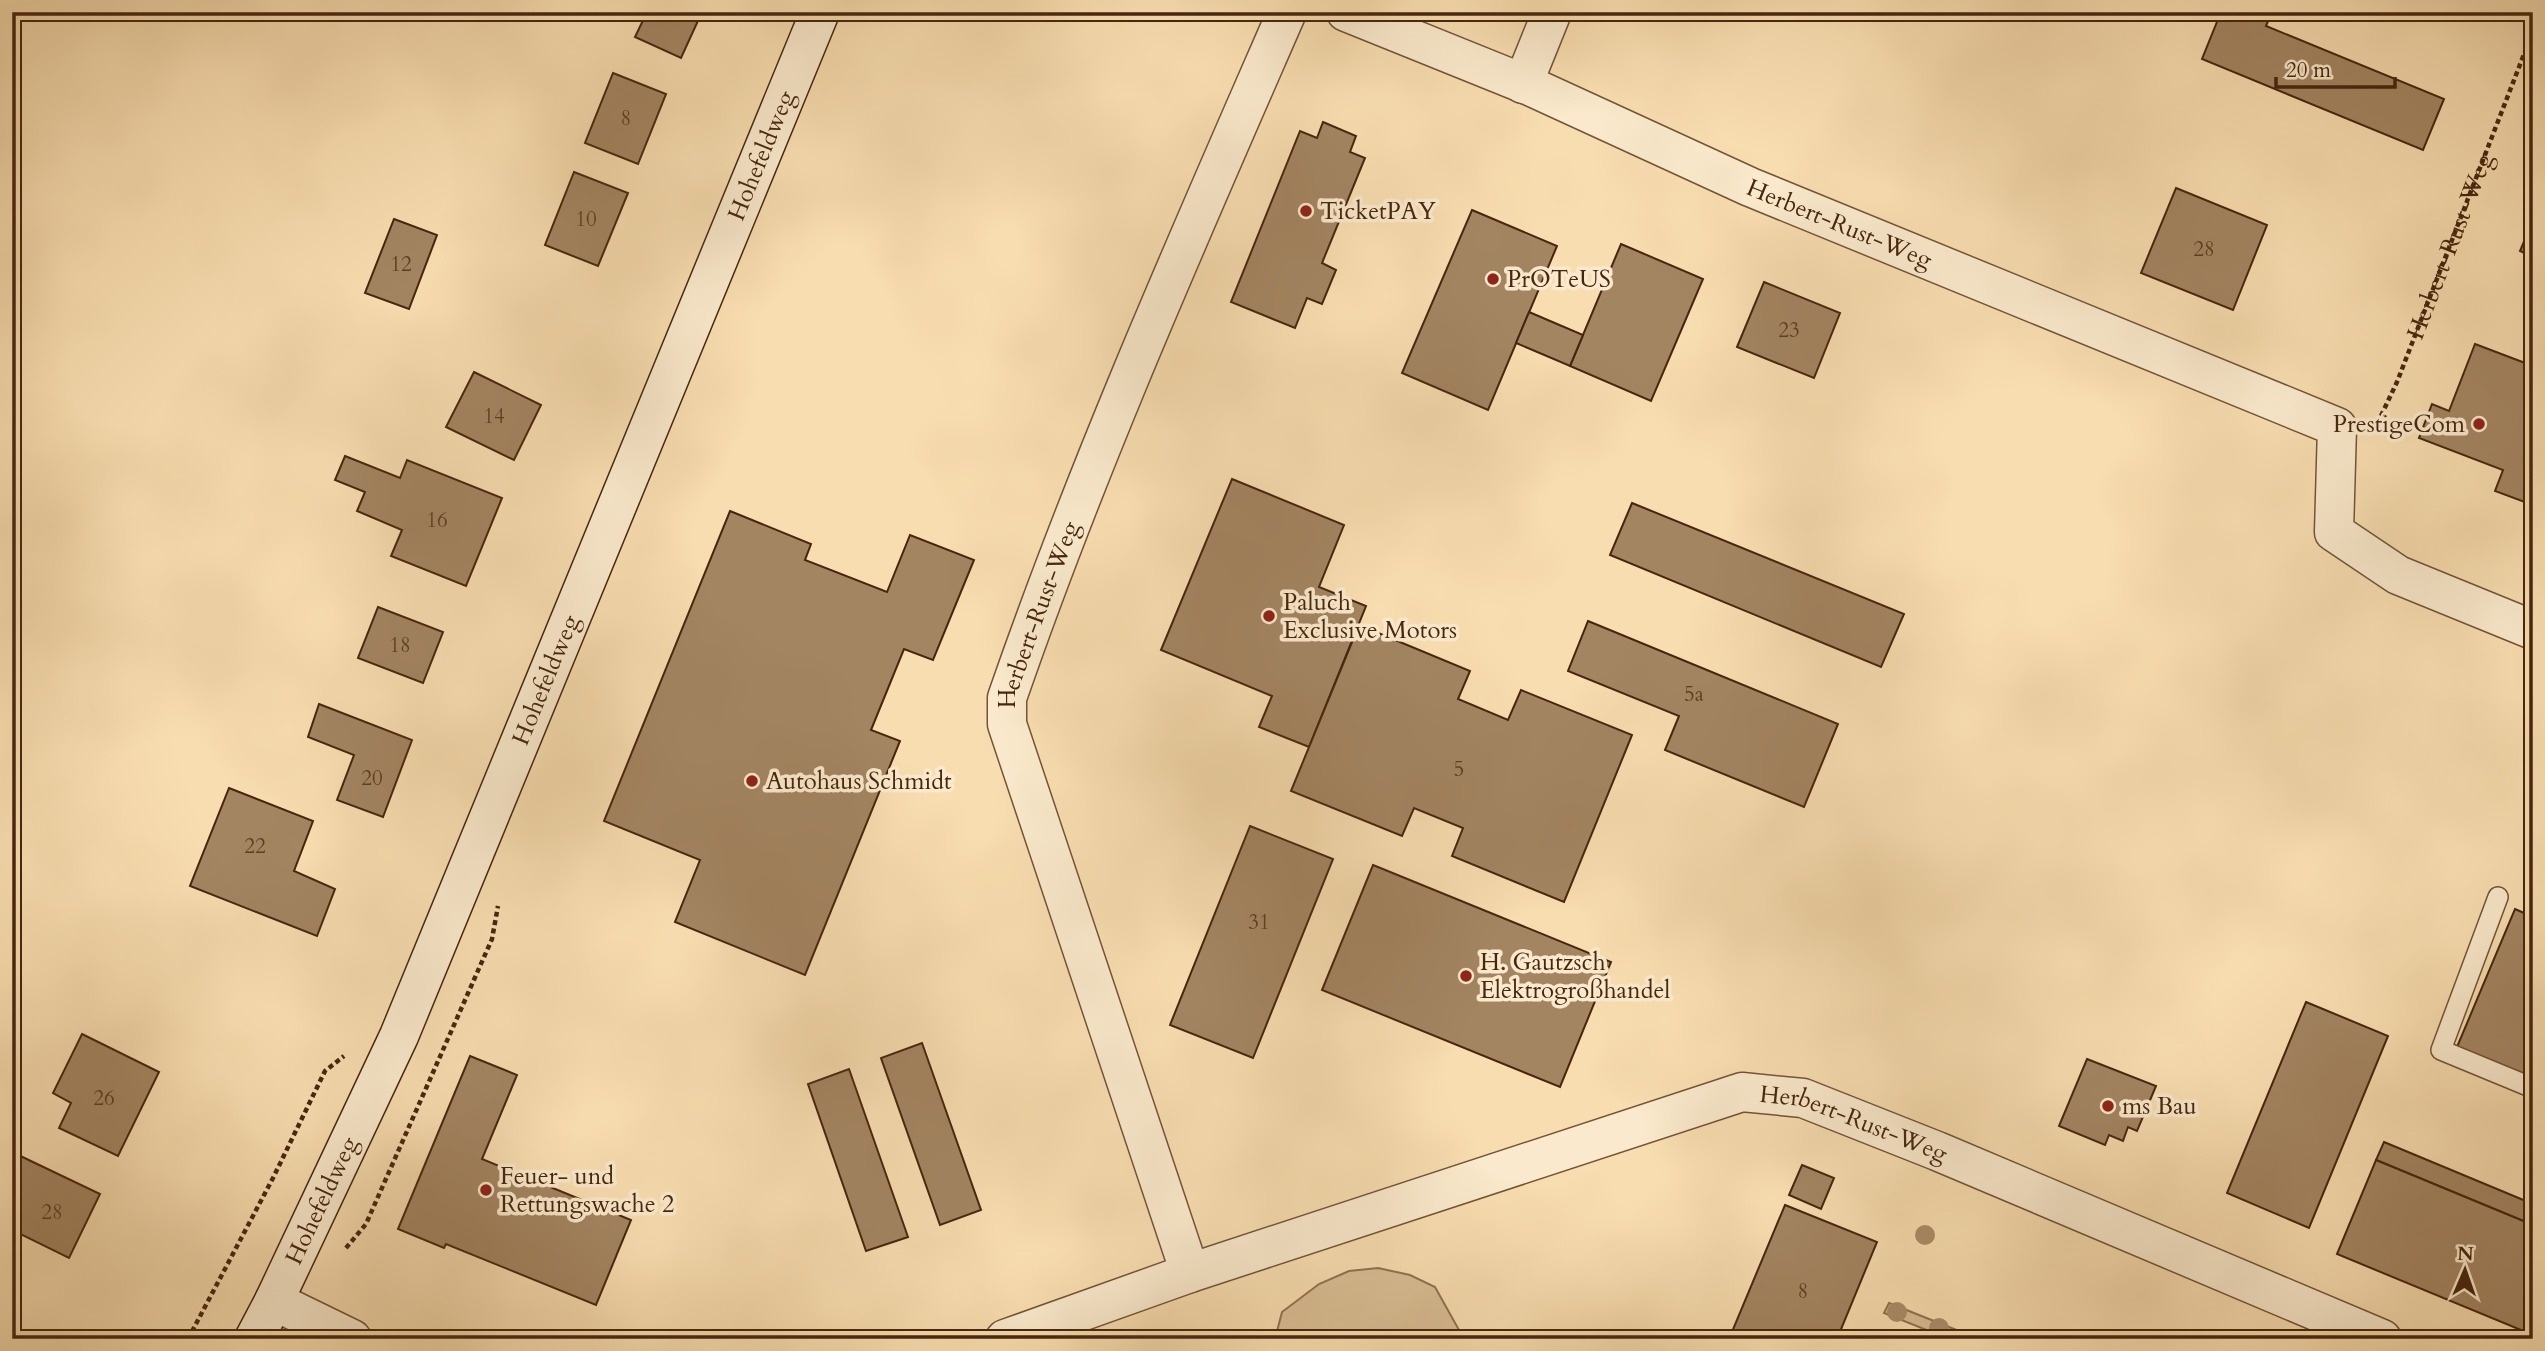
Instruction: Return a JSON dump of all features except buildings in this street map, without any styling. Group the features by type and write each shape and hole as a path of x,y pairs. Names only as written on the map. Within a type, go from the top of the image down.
{"street":[{"name":"Hohefeldweg","path":"254,1339 400,1037 820,12"},
{"name":"Herbert-Rust-Weg","path":"1191,1273 1007,724 1007,698 1086,482 1141,347 1287,12"},
{"name":"Herbert-Rust-Weg","path":"1346,12 1523,83 1751,187 2337,427"},
{"path":"1523,83 1552,12"},
{"path":"2337,427 2334,532 2398,575 2533,630"},
{"name":"Herbert-Rust-Weg","path":"1005,1339 1191,1273 1742,1092 1803,1098 1937,1151 2382,1339"},
{"path":"274,1301 352,1339"}],"lane":[{"path":"2498,897 2441,1050 2533,1088"}],"path":[{"name":"Herbert-Rust-Weg","path":"2337,427 2379,419 2397,382 2533,31"},
{"path":"338,1256 366,1224 492,939"},
{"path":"188,1339 273,1178"}],"shaded area":[{"path":"1378,1268 1410,1275 1435,1287 1464,1339 1275,1339 1282,1312 1319,1284 1349,1271"},
{"path":"1889,1303 1979,1339 1949,1339 1884,1313"}],"place":[{"name":"TicketPAY","path":"1306,211"},
{"name":"PrOTeUS","path":"1493,279"},
{"name":"PrestigeCom","path":"2479,424"},
{"name":"Paluch Exclusive Motors","path":"1269,616"},
{"name":"Autohaus Schmidt","path":"752,781"},
{"name":"H. Gautzsch Elektrogroßhandel","path":"1466,976"},
{"name":"ms Bau","path":"2108,1106"},
{"name":"Feuer- und Rettungswache 2","path":"486,1190"}]}
